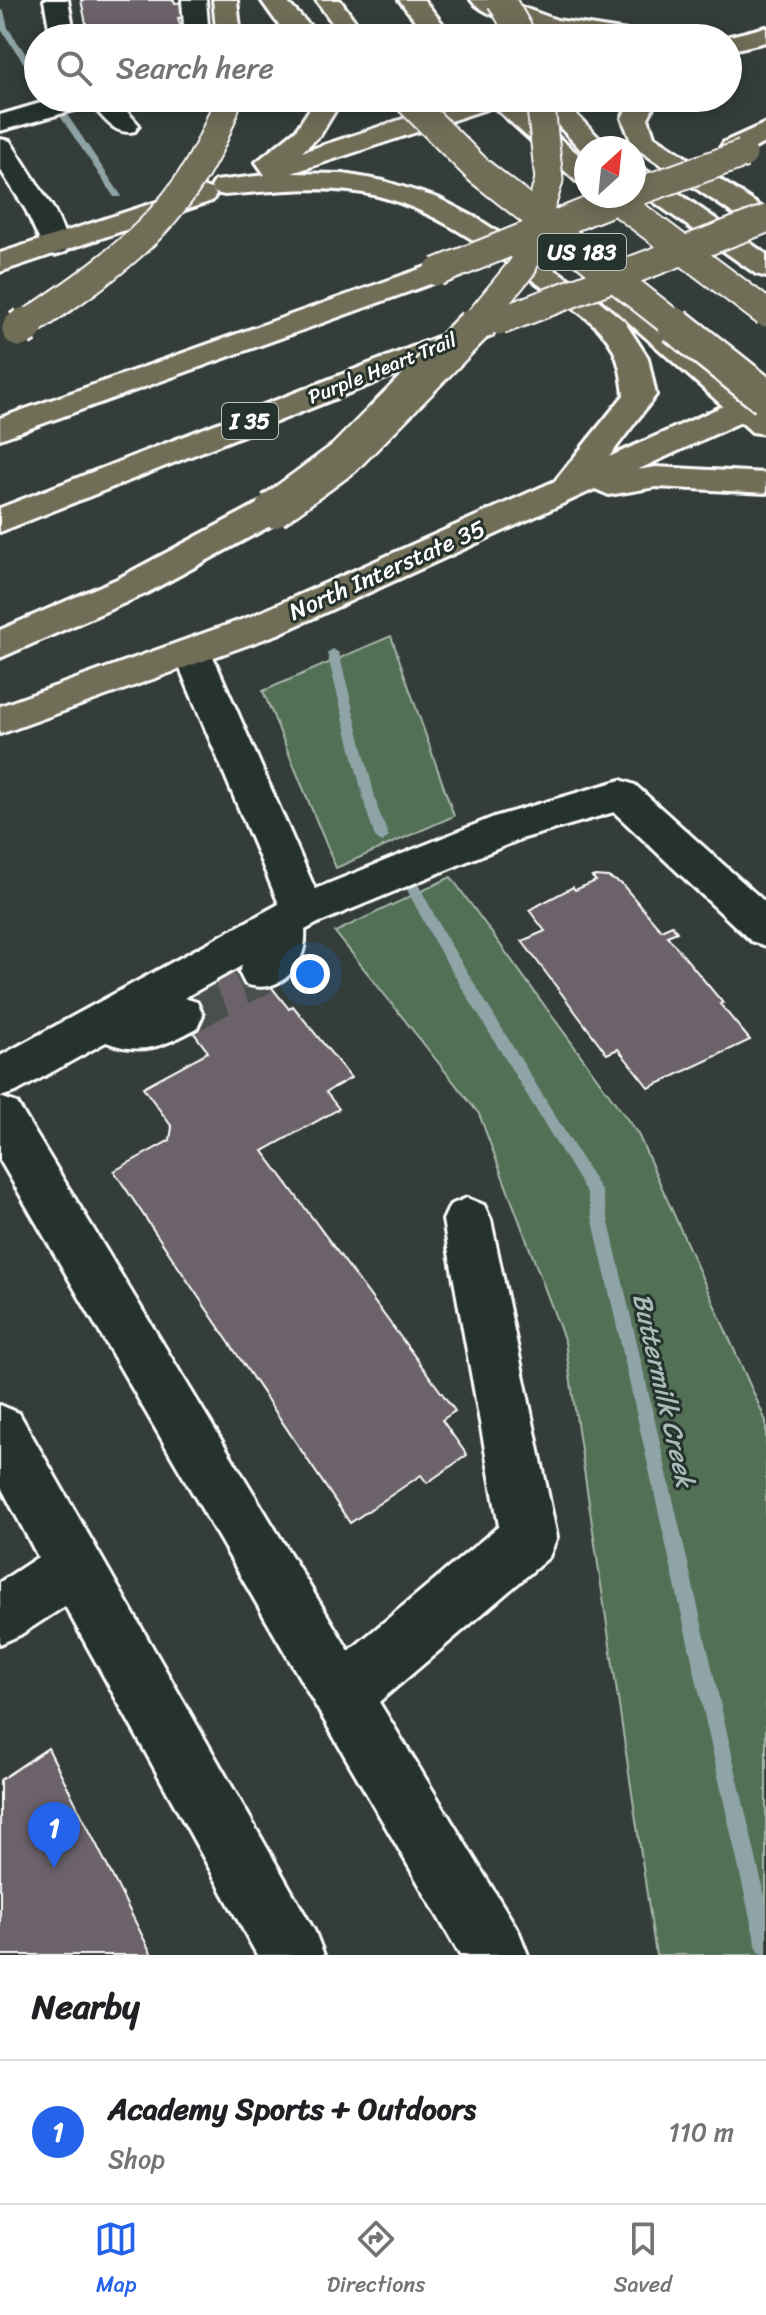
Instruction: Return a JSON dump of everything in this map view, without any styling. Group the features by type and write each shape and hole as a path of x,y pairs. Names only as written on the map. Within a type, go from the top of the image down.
{"main road":[{"path":"225,0 228,24"},
{"path":"273,0 291,24"},
{"path":"328,0 345,24"},
{"path":"411,0 431,24"},
{"path":"483,0 497,24"},
{"path":"483,0 539,24"},
{"path":"501,0 515,24"},
{"path":"742,40 766,34"},
{"path":"10,335 75,292 148,231 180,197 208,158 224,112"},
{"path":"225,187 305,139 323,112"},
{"path":"0,263 225,187 407,112"},
{"path":"410,112 761,408"},
{"path":"512,112 574,165"},
{"path":"0,645 132,586 273,510 344,458 480,320 523,266 549,180 544,112"},
{"path":"558,112 583,136"},
{"path":"638,112 635,118 642,140 766,221"},
{"path":"646,182 748,149 766,131"},
{"path":"225,187 291,181 344,182 425,201 462,218 590,307 621,337 637,367 640,395 613,432 559,493"},
{"path":"646,187 766,268"},
{"path":"0,429 437,272 596,208"},
{"name":"US 183","path":"627,208 766,313"},
{"name":"Purple Heart Trail","path":"0,521 500,321 766,221"},
{"name":"North Interstate 35","path":"0,720 265,625 559,493 761,408"},
{"path":"559,493 656,477 766,483"}],"lane":[{"path":"56,0 60,24"},
{"path":"194,0 196,24"},
{"path":"13,120 62,112"},
{"path":"0,147 40,210 55,246"},
{"path":"192,652 292,916 287,946 277,964 261,972"},
{"path":"0,1078 292,916 508,828 621,795 766,929"},
{"path":"104,1019 120,1030 149,1032 181,1015"},
{"path":"0,1117 496,1955"},
{"path":"342,1695 529,1537 467,1220"},
{"path":"0,1431 292,1955"},
{"path":"0,1615 74,1567"}],"green space":[{"path":"391,636 454,816 336,868 263,691"},
{"path":"451,877 638,1134 766,1421 766,1955 656,1955 565,1342 479,1114 335,932"}],"building":[{"path":"81,0 174,0 175,3 186,2 191,17 178,18 180,24 86,24"},
{"path":"592,877 608,877 622,884 661,930 672,925 677,932 667,936 750,1040 649,1088 618,1049 607,1054 522,941 545,931 529,910 573,887 575,890 596,881"},
{"path":"244,952 289,1009 293,1006 351,1078 326,1092 339,1109 263,1151 455,1411 442,1420 467,1455 427,1483 421,1475 350,1523 114,1171 170,1140 172,1127 143,1087 208,1052 164,993"},
{"path":"48,1748 152,1955 0,1955 0,1780"}],"waterway":[{"name":"Buttermilk Creek","path":"0,11 4,28 24,57"},
{"name":"Buttermilk Creek","path":"61,112 117,195"},
{"name":"Buttermilk Creek","path":"333,653 372,809 382,837"},
{"name":"Buttermilk Creek","path":"412,886 441,941 594,1192 766,1945"}],"tunnel":[{"path":"181,1015 261,972"}],"place":[{"name":"Academy Sports + Outdoors","path":"54,1868"}]}
